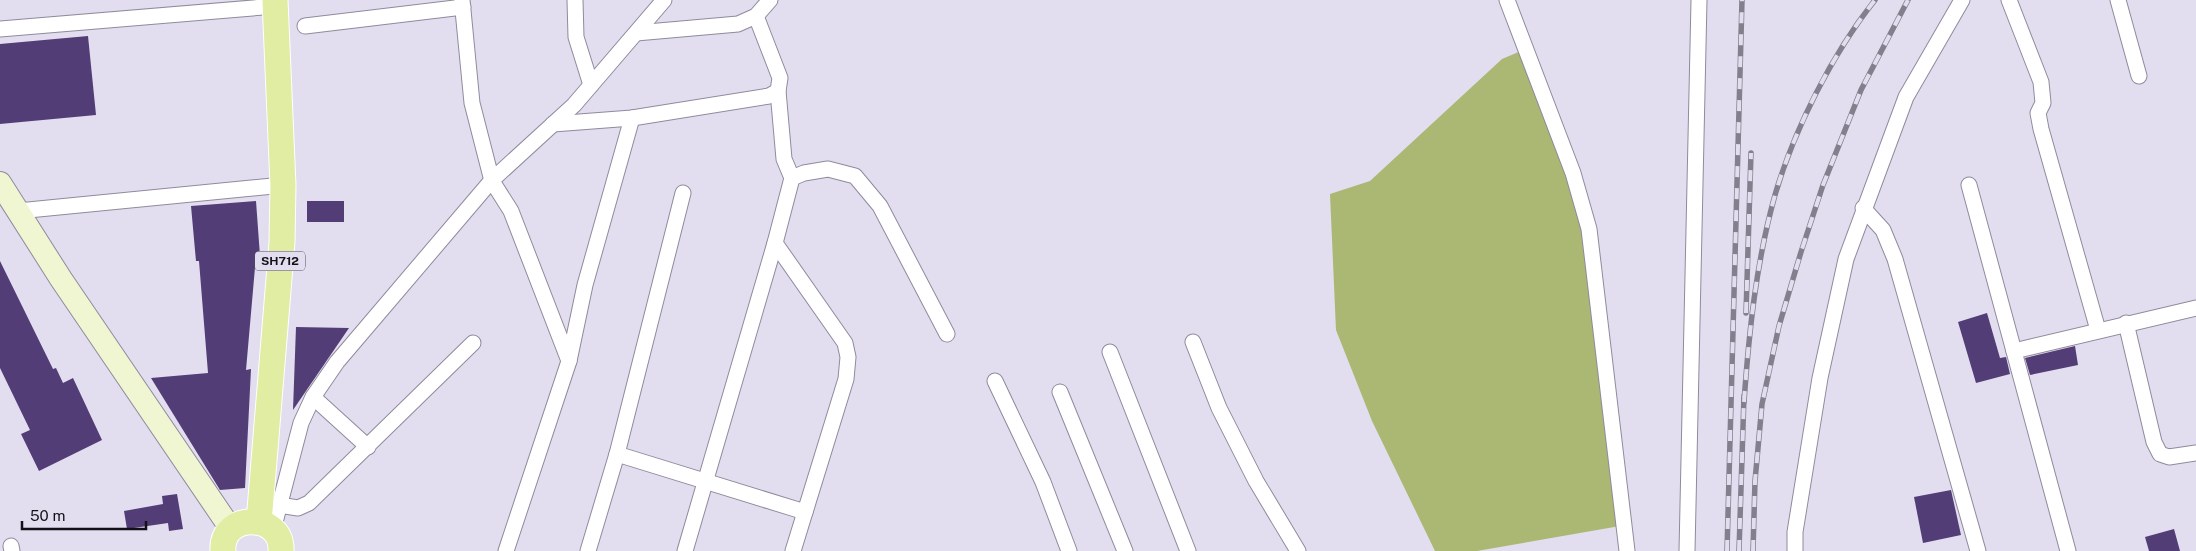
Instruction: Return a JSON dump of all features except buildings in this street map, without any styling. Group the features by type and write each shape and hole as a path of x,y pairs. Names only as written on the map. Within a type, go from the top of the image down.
{"main road":[{"name":"SH712","path":"276,3 283,185 276,540"},
{"path":"227,540 240,523 249,521 276,540"}],"street":[{"path":"575,0 576,37 591,85"},
{"path":"276,540 279,505 301,423 313,396 337,362 492,180 574,105 664,0"},
{"path":"636,33 738,24 756,16 770,0"},
{"path":"1507,0 1573,173 1589,230 1627,551"},
{"path":"1687,551 1699,0"},
{"path":"1795,551 1795,532 1820,378 1846,259 1863,208 1906,97 1962,0"},
{"path":"2009,0 2042,82 2043,103 2038,113 2041,129 2098,330"},
{"path":"2118,0 2139,76"},
{"path":"0,28 276,3"},
{"path":"305,26 463,3 472,103 492,180 511,211 569,361"},
{"path":"685,551 775,243 792,178 784,159 778,90 780,78 756,16"},
{"path":"553,124 632,118 769,96 778,90"},
{"path":"506,551 569,361 585,285 632,118"},
{"path":"792,178 804,173 828,169 855,176 880,206 947,334"},
{"path":"0,183 227,540"},
{"path":"18,211 283,185"},
{"path":"1969,185 2068,551"},
{"path":"588,551 617,454 683,193"},
{"path":"1863,208 1883,230 1895,259 1978,551"},
{"path":"775,243 845,343 848,357 846,379 793,551"},
{"path":"2014,351 2196,308"},
{"path":"2126,323 2154,442 2160,454 2169,457 2196,453"},
{"path":"1193,342 1228,425 1256,481 1298,551"},
{"path":"279,505 298,508 309,503 473,343"},
{"path":"1110,352 1188,551"},
{"path":"995,381 1043,482 1069,551"},
{"path":"1060,392 1125,551"},
{"path":"313,396 368,447"},
{"path":"617,454 805,512"}],"green space":[{"path":"1521,51 1581,212 1620,526 1477,551 1435,551 1372,421 1336,330 1330,194 1370,181 1502,59"}],"railway":[{"path":"1727,551 1742,0"},
{"path":"1744,402 1748,350 1758,272 1768,221 1783,170 1804,119 1829,68 1875,0"},
{"path":"1753,551 1755,481 1762,404 1779,326 1823,185 1861,90 1908,0"},
{"path":"1746,313 1751,153"},
{"path":"1739,551 1744,396"}]}
